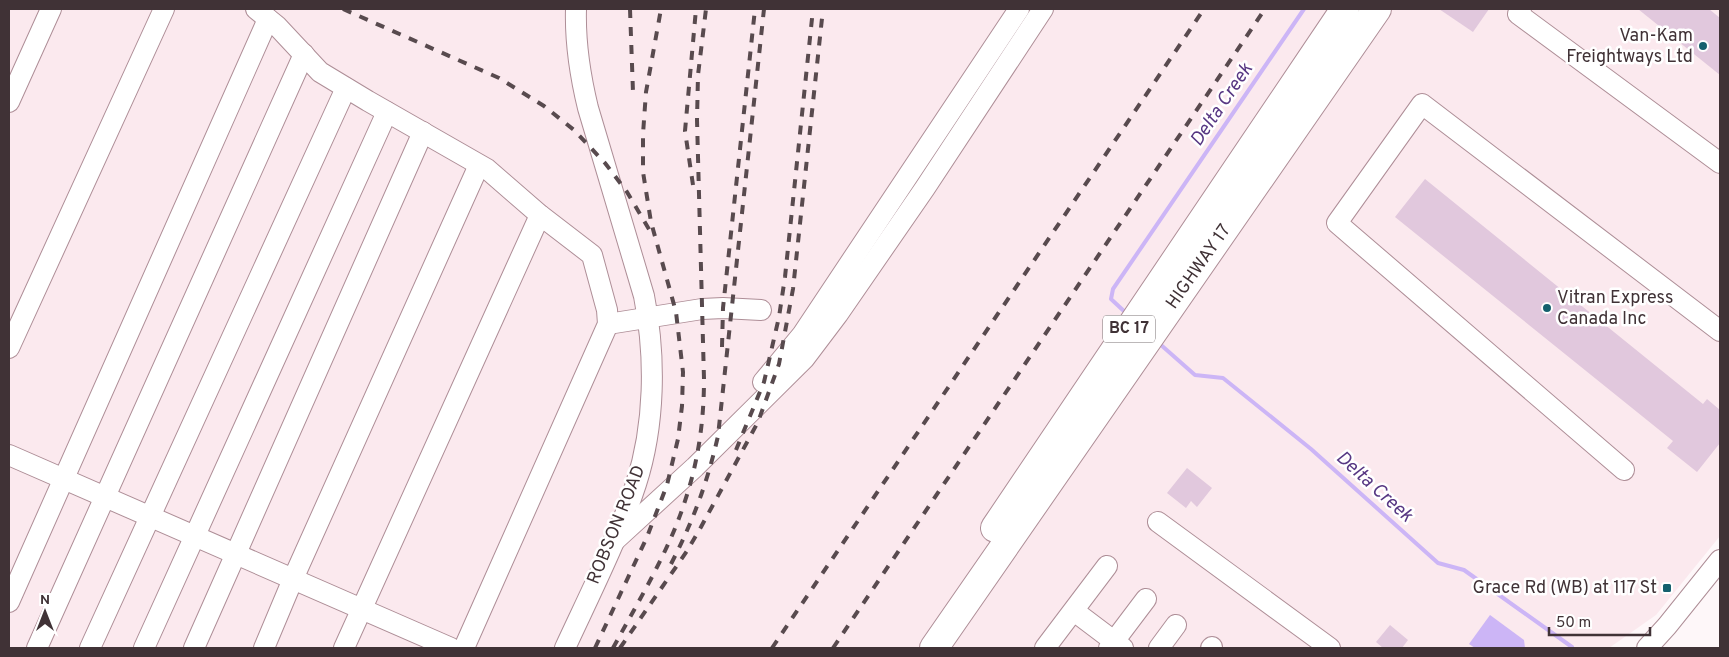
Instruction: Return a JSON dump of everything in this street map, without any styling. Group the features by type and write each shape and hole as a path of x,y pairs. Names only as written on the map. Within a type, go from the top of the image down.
{"highway":[{"name":"HIGHWAY 17","path":"914,648 1345,9"},
{"name":"HIGHWAY 17","path":"934,648 1377,9"}],"street":[{"path":"9,102 50,9"},
{"path":"9,348 164,9"},
{"name":"ROBSON ROAD","path":"565,648 622,521 636,484 645,450 650,417 652,378 648,318 644,296 582,85 578,63 576,9"},
{"path":"622,521 758,388 802,336 1019,9"},
{"path":"612,543 695,467 804,359 838,314 925,188 1043,9"},
{"path":"1521,9 1518,14 1720,163"},
{"path":"9,602 64,479 262,14 278,26 320,72 487,169 540,215 592,255 607,310 608,324 464,648"},
{"path":"37,648 304,54"},
{"path":"90,648 346,88"},
{"path":"1624,470 1337,223 1422,104 1720,331"},
{"path":"144,648 387,112"},
{"path":"194,648 423,132"},
{"path":"264,648 293,579 479,165"},
{"path":"344,648 540,215"},
{"path":"608,324 702,309 760,310"},
{"path":"9,455 451,648"},
{"path":"1158,522 1330,648"},
{"path":"1647,648 1720,560"},
{"path":"1045,648 1107,566"},
{"path":"1074,610 1116,646 1146,599"},
{"path":"1159,648 1176,625"}],"shaded area":[{"path":"9,9 1720,9 1720,536 1656,615 1609,648 9,648"},
{"path":"1490,615 1524,640 1525,648 1475,648 1469,644"}],"building":[{"path":"1439,9 1489,9 1473,32"},
{"name":"Van-Kam Freightways Ltd","path":"1638,9 1709,9 1720,18 1720,75"},
{"name":"Vitran Express Canada Inc","path":"1425,179 1703,404 1707,399 1720,410 1720,443 1697,472 1667,448 1673,441 1395,217"},
{"path":"1187,468 1212,488 1197,507 1191,501 1186,508 1167,493"},
{"path":"1390,625 1408,640 1402,648 1383,648 1376,642"}],"waterway":[{"name":"Delta Creek","path":"1126,313 1111,299 1113,289 1304,9"},
{"name":"Delta Creek","path":"1161,345 1195,375 1223,378 1311,449 1438,563 1464,570 1572,647"}],"railway":[{"path":"343,9 499,78 544,106 574,130 605,163 627,192 650,231"},
{"path":"630,9 633,92"},
{"path":"595,648 647,537 667,485 678,439 682,406 683,372 676,312 651,222 643,172 646,92 661,9"},
{"path":"693,185 685,131 696,9"},
{"path":"613,648 670,541 689,489 699,442 703,411 704,379 697,120 698,75 706,9"},
{"path":"722,347 723,308 755,9"},
{"path":"671,564 699,502 718,436 764,9"},
{"path":"736,450 764,382 779,317 785,277 813,9"},
{"path":"620,648 687,551 701,527 758,422 779,364 793,289 823,9"},
{"path":"772,648 1204,9"},
{"path":"833,648 1265,9"}],"place":[{"name":"Van-Kam Freightways Ltd","path":"1703,46"},
{"name":"Vitran Express Canada Inc","path":"1547,308"},
{"name":"Grace Rd (WB) at 117 St","path":"1667,588"}]}
